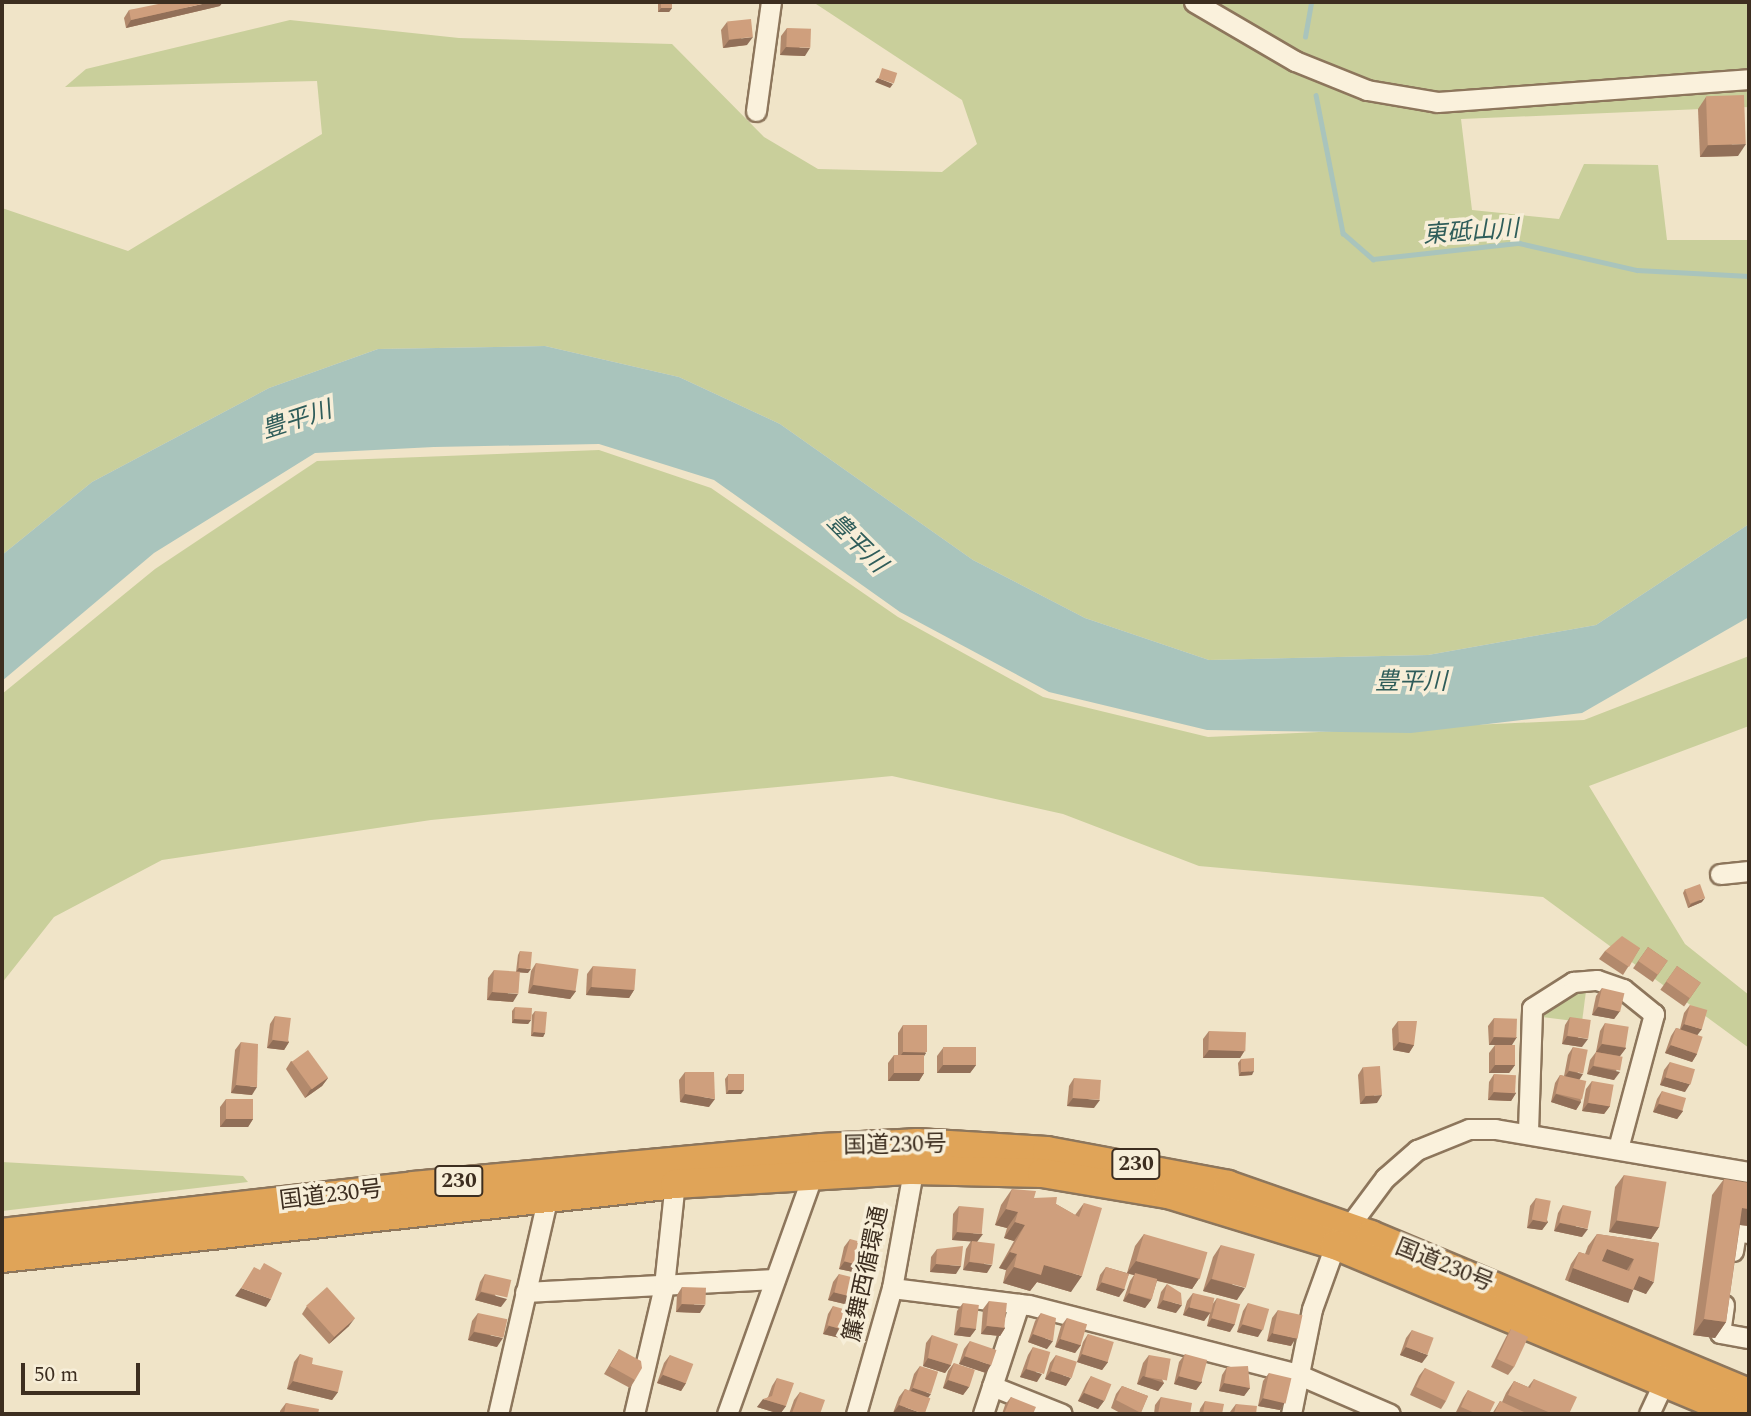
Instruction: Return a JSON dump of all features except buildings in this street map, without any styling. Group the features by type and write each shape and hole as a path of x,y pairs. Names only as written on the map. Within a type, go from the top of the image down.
{"highway":[{"name":"国道230号","path":"2,1233 818,1160 915,1156 1168,1194 1341,1236 1668,1371 1749,1393"},
{"name":"国道230号","path":"2,1258 551,1185"},
{"name":"国道230号","path":"1668,1371 1739,1414"}],"street":[{"path":"756,111 771,2"},
{"path":"1195,2 1295,61 1367,90 1437,102 1749,79"},
{"path":"1720,874 1749,872"},
{"path":"1528,1131 1532,1009 1573,982 1597,980 1623,989 1654,1014 1618,1148"},
{"path":"1291,1414 1297,1374 1341,1236 1417,1150 1469,1129 1528,1131 1749,1172"},
{"name":"簾舞西循環通","path":"856,1414 892,1288 915,1156"},
{"path":"727,1414 818,1160"},
{"path":"634,1414 663,1286 676,1172"},
{"path":"498,1414 551,1185"},
{"path":"1749,1233 1736,1231 1720,1333 1749,1338"},
{"path":"525,1292 775,1279"},
{"path":"892,1288 1019,1304 1297,1374 1390,1414"},
{"path":"983,1414 1019,1304"},
{"path":"1649,1414 1668,1371"},
{"path":"992,1386 1062,1414"}],"green space":[{"path":"813,2 1749,2 1749,107 1461,119 1472,210 1559,219 1584,164 1658,165 1667,240 1749,240 1749,524 1596,625 1428,655 1209,660 1085,618 973,560 780,424 679,377 545,346 378,349 269,388 92,482 2,555 2,208 128,251 322,134 317,81 65,87 86,69 290,20 459,38 672,44 764,137 818,169 942,172 977,144 962,100"},
{"path":"599,450 711,488 898,617 1043,697 1208,737 1584,720 1749,656 1749,726 1589,786 1685,944 1749,995 1749,1048 1543,897 1199,866 1063,814 892,776 431,820 162,860 54,917 2,983 2,694 155,569 317,461"},
{"path":"1574,988 1586,991 1582,1022 1542,1017"},
{"path":"2,1162 243,1176 248,1182 2,1211"}],"water":[{"name":"豊平川","path":"545,346 679,377 780,424 973,560 1085,618 1209,660 1428,655 1596,625 1749,524 1749,617 1582,713 1411,733 1207,730 1049,692 900,612 714,480 599,444 434,447 315,453 154,553 2,681 2,555 92,482 269,388 378,349"}],"waterway":[{"name":"東砥山川","path":"1305,37 1311,2"},
{"name":"東砥山川","path":"1316,95 1343,233 1373,259 1519,243 1637,270 1749,276"}]}
